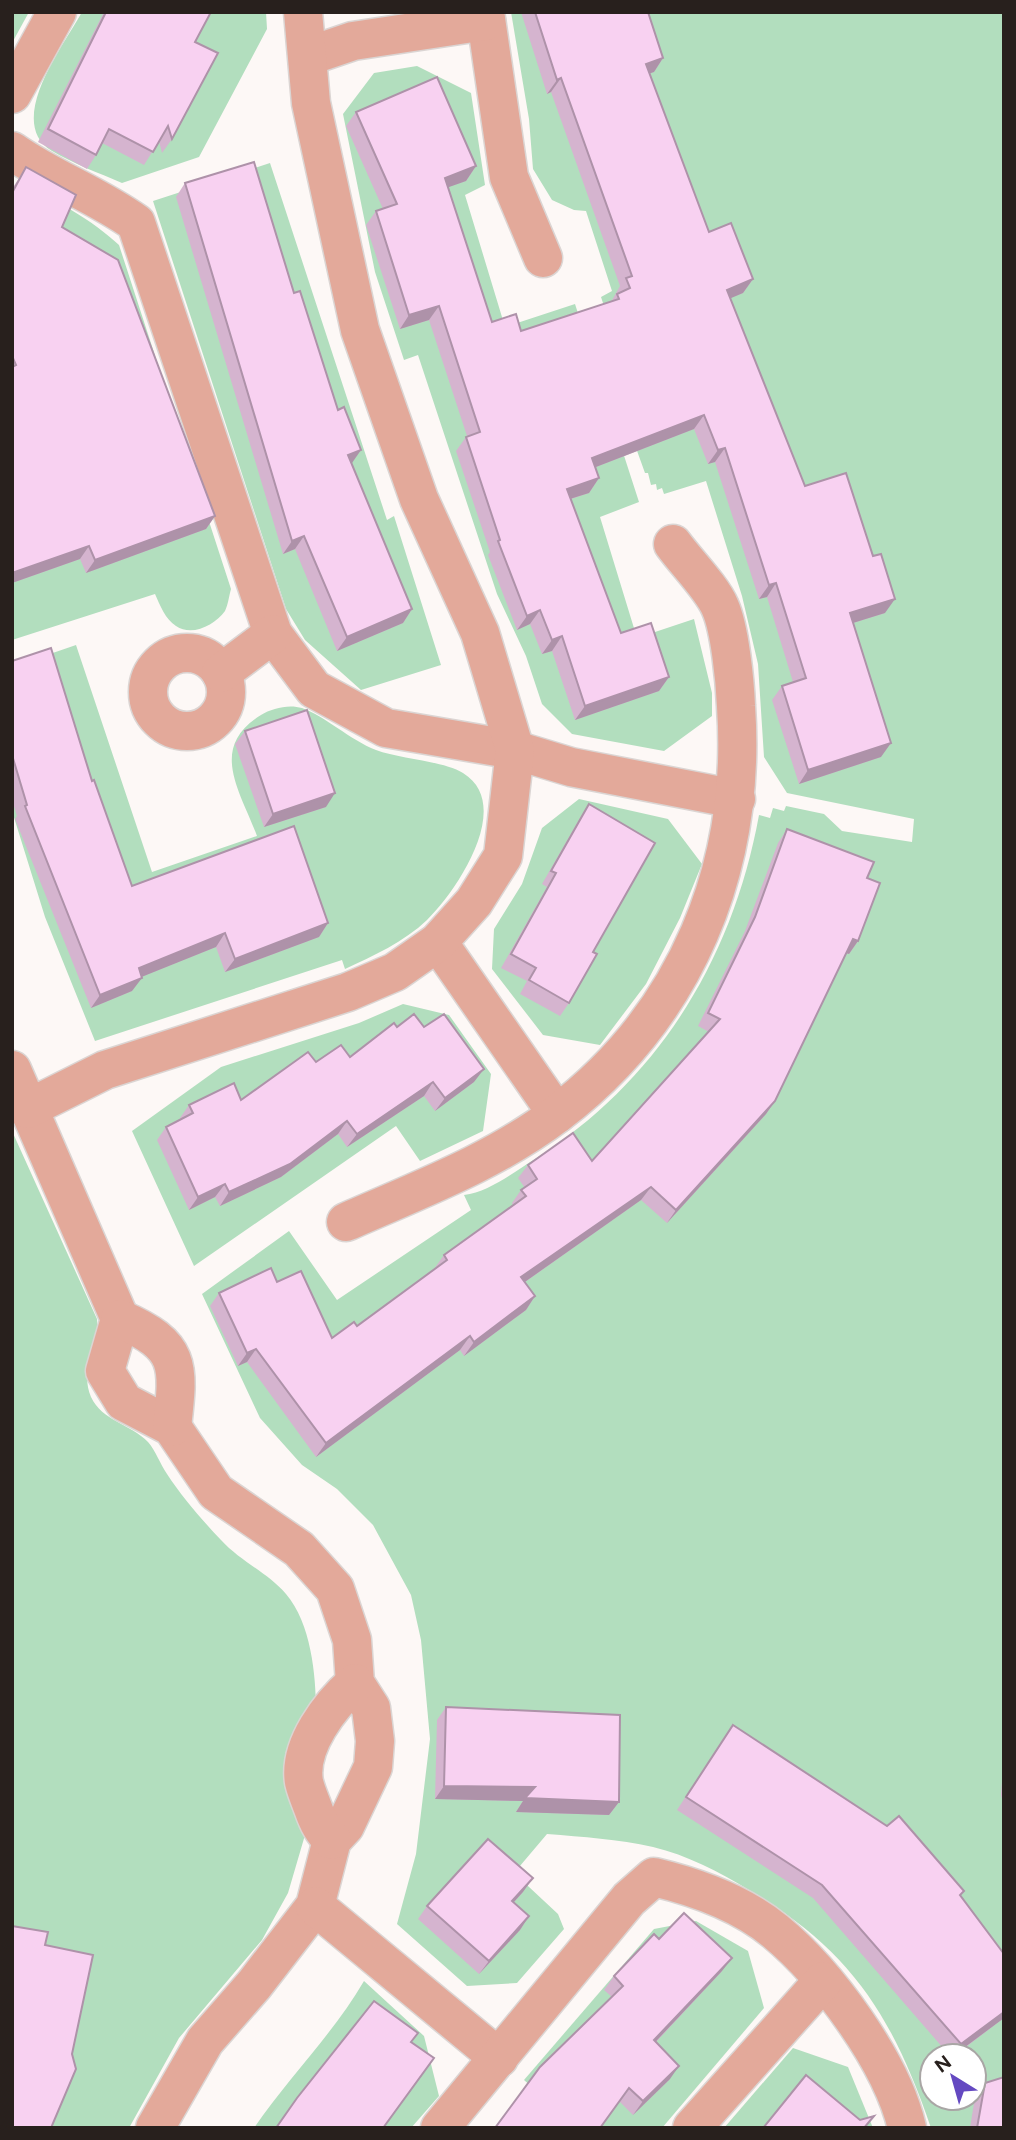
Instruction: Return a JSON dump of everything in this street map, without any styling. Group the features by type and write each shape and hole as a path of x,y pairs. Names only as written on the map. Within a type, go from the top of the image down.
{"street":[{"path":"12,94 57,12"},
{"path":"27,1109 105,1070 348,992 395,972 438,942 474,902 503,856 515,750 480,633 419,499 360,330 311,103 309,56 303,12"},
{"path":"309,56 353,41 486,17 509,177 543,258"},
{"path":"12,151 39,170 110,204 136,223 273,635 314,689 386,728 515,750 571,767 736,799"},
{"path":"346,1222 493,1155 557,1114 612,1067 670,991 706,919 727,856 736,799 738,736 735,684 720,607 673,544"},
{"path":"221,673 273,635"},
{"path":"438,942 557,1114"},
{"path":"12,1070 120,1318 105,1371 112,1388 124,1402 172,1427 216,1492 299,1549 335,1589 352,1640 355,1683 371,1708 373,1767 345,1826 332,1840 315,1906 254,1985 205,2041 155,2128"},
{"path":"120,1318 151,1333 170,1353 178,1377 172,1427"},
{"path":"332,1840 321,1830 304,1783 304,1761 316,1732 337,1699 355,1683"},
{"path":"440,2128 629,1899 654,1877 704,1889 774,1930 823,1981 878,2054 907,2128"},
{"path":"315,1906 499,2057"},
{"path":"692,2128 823,1981"}],"green space":[{"path":"12,12 29,12 12,43"},
{"path":"82,12 266,12 267,29 199,157 122,183 60,156 39,138 34,122 42,83"},
{"path":"511,12 1004,12 1004,2128 931,2128 925,2112 988,2112 988,2042 918,2042 918,2093 884,2020 842,1963 816,1937 749,1890 678,1855 627,1842 547,1834 514,1873 558,1914 564,1929 517,1983 467,1986 397,1924 416,1854 430,1739 421,1640 411,1595 373,1525 337,1489 302,1465 260,1418 202,1294 289,1231 337,1300 471,1210 464,1195 501,1181 579,1127 619,1092 654,1053 684,1011 709,966 730,918 747,868 759,815 770,818 773,808 784,811 786,806 824,814 842,831 912,842 914,819 787,793 764,757 758,664 742,596 706,481 664,494 662,488 657,490 656,484 651,485 627,423 634,397 601,297 612,291 586,211 574,210 552,200 533,169 529,119"},
{"path":"417,66 471,93 485,185 465,195 505,327 575,304 639,502 600,517 637,638 694,619 712,693 712,716 664,751 572,734 542,704 526,656 497,594 418,355 404,360 375,272 343,114 374,73"},
{"path":"270,163 387,520 394,516 441,665 361,690 305,640 286,609 153,201"},
{"path":"12,189 39,194 54,201 98,227 119,245 231,589 225,611 203,628 189,630 176,626 166,616 155,594 12,640"},
{"path":"76,645 152,872 257,836 233,771 232,756 236,741 245,728 261,715 292,706 311,712 376,750 455,769 478,787 483,806 482,826 465,870 439,907 418,928 388,948 345,969 342,960 95,1041 45,917 12,811 12,667"},
{"path":"579,799 668,819 702,864 680,918 646,984 600,1045 543,1035 492,969 494,929 522,884 542,828"},
{"path":"403,1004 449,1015 491,1074 483,1131 420,1161 396,1126 194,1266 132,1131 221,1067 359,1023"},
{"path":"12,1131 97,1319 96,1339 87,1377 91,1397 102,1412 148,1442 173,1483 207,1524 229,1547 286,1594 301,1619 306,1634 315,1682 316,1711 291,1739 286,1751 287,1774 310,1818 288,1893 262,1940 179,2038 129,2128 12,2128"},
{"path":"696,1921 748,1951 764,2008 662,2128 579,2128 524,2080 654,1929"},
{"path":"364,1981 424,2036 439,2096 411,2128 254,2128 339,2019"},
{"path":"793,2048 848,2067 873,2128 724,2128"}],"building":[{"path":"106,12 211,12 195,42 218,53 172,139 168,126 153,152 109,129 96,155 48,129"},
{"path":"535,12 648,12 663,58 646,64 709,232 731,223 753,279 727,290 805,486 846,473 873,556 881,554 895,599 850,613 891,743 808,770 782,686 806,678 776,583 769,585 725,448 718,450 704,415 592,458 599,478 567,489 621,633 651,623 669,677 585,706 562,636 552,640 540,610 527,616 498,541 500,540 466,437 480,432 439,306 409,315 376,211 397,204 356,112 437,77 476,166 445,178 492,322 516,314 521,331 619,299 617,294 630,288 626,278 632,276 561,78 557,80"},
{"path":"254,162 294,293 300,291 338,410 344,407 361,450 348,455 412,609 347,637 304,536 292,541 185,183"},
{"path":"26,167 76,195 62,227 118,260 215,516 95,560 89,546 12,573 12,367 16,365 12,356 12,193"},
{"path":"51,648 92,781 94,780 132,886 294,826 328,923 235,959 225,933 139,968 142,978 100,995 25,806 27,805 12,755 12,661"},
{"path":"307,710 335,793 273,814 245,731"},
{"path":"589,804 655,843 593,952 597,954 569,1003 529,980 536,968 511,954 556,873 551,871"},
{"path":"787,829 874,862 867,878 880,883 858,941 853,939 775,1101 676,1210 651,1187 521,1277 535,1296 474,1342 470,1336 326,1443 256,1349 247,1353 219,1293 271,1268 277,1282 301,1271 332,1338 354,1322 357,1326 447,1260 444,1255 526,1196 521,1190 537,1179 528,1165 573,1133 592,1161 720,1019 708,1013 755,917"},
{"path":"414,1014 424,1027 444,1014 484,1069 445,1098 433,1082 357,1134 347,1121 290,1164 229,1192 225,1184 198,1197 166,1127 193,1113 189,1105 234,1083 241,1100 308,1052 316,1062 341,1045 350,1057 394,1023 397,1027"},
{"path":"446,1707 620,1715 619,1802 525,1798 535,1787 444,1786"},
{"path":"733,1725 887,1826 899,1816 964,1891 960,1895 1004,1954 1004,2012 964,2042 959,2042 822,1885 686,1797"},
{"path":"488,1839 533,1878 512,1901 529,1916 489,1961 427,1906"},
{"path":"684,1913 732,1958 654,2040 679,2066 643,2101 629,2088 600,2128 495,2128 540,2067 623,1986 614,1976 654,1934 659,1939"},
{"path":"12,1926 48,1932 45,1945 93,1955 72,2054 76,2069 51,2128 12,2128"},
{"path":"374,2001 418,2033 411,2042 434,2058 383,2128 276,2128 297,2098"},
{"path":"806,2075 860,2120 874,2116 864,2128 763,2128"},
{"path":"1004,2077 1004,2128 977,2128 980,2112 988,2112 988,2082"}]}
